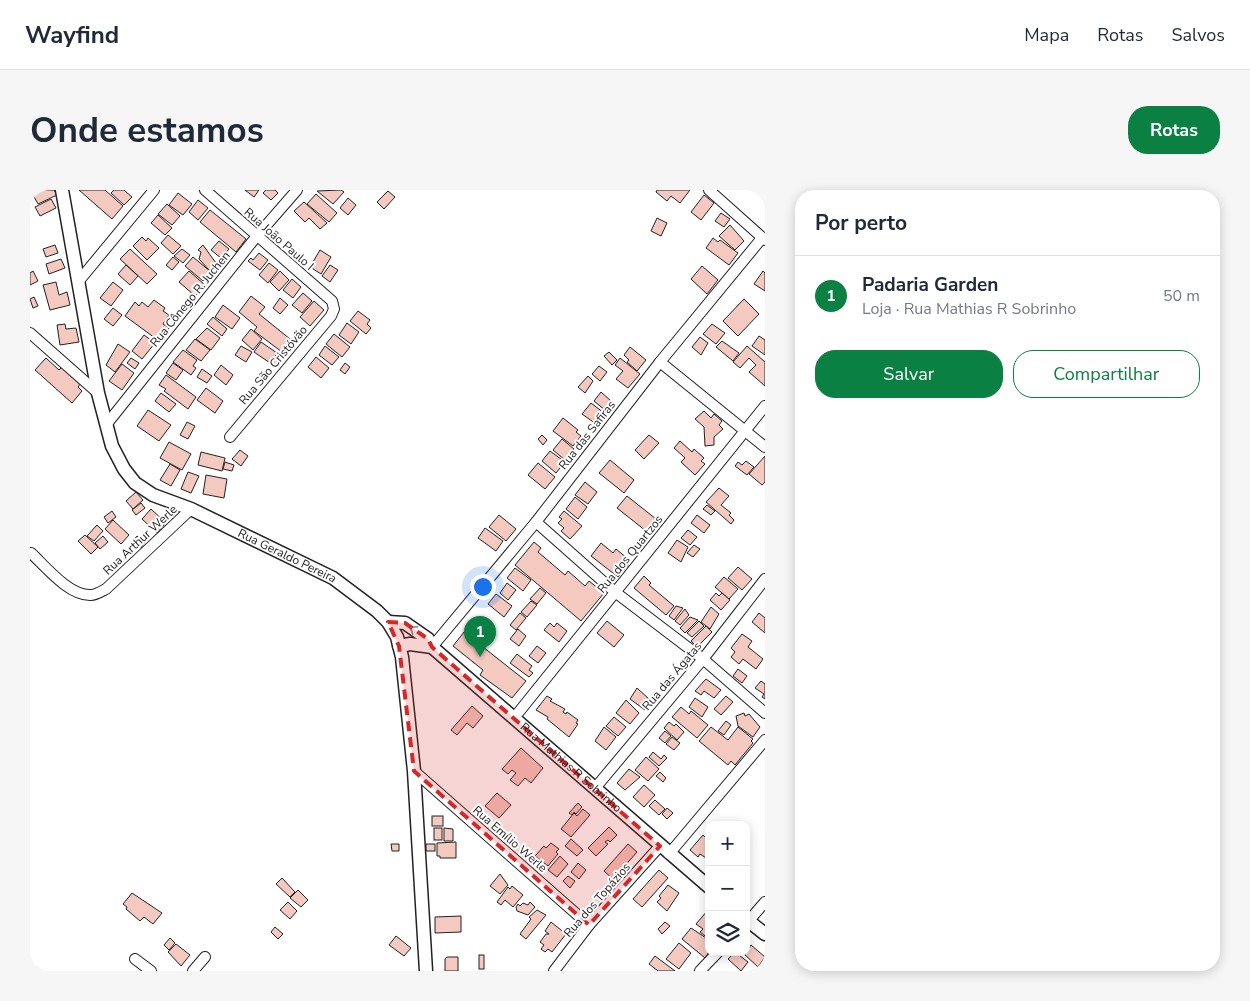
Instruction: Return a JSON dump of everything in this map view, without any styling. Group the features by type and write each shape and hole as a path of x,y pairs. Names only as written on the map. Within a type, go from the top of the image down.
{"main road":[{"name":"Rua Geraldo Pereira","path":"62,190 98,394 112,446 124,470 135,483 152,495 191,509 333,578 362,598 388,622 402,657 414,771 426,971"},
{"name":"Rua Mathias R Sobrinho","path":"388,622 405,623 428,639 432,646 596,788 664,850 705,884"},
{"path":"399,646 410,644 432,646"},
{"path":"750,923 765,934"}],"street":[{"path":"78,282 154,190"},
{"name":"Rua João Paulo I","path":"205,190 256,237 332,301 334,308"},
{"name":"Rua Cônego R. Juchen","path":"106,425 256,237 297,190"},
{"path":"709,190 764,239"},
{"name":"Rua das Safiras","path":"432,646 536,522 660,362 764,239"},
{"name":"Rua São Cristóvão","path":"230,437 331,316 334,308"},
{"path":"30,333 98,394"},
{"path":"660,362 765,446"},
{"name":"Rua dos Quartzos","path":"514,718 765,406"},
{"name":"Rua Arthur Werle","path":"31,553 66,585 78,593 92,595 106,589 191,509"},
{"path":"536,522 615,592 703,659 765,713"},
{"name":"Rua das Ágatas","path":"596,788 703,659 765,579"},
{"name":"Rua dos Topázios","path":"554,971 589,926 664,850 765,740"},
{"name":"Rua Emílio Werle","path":"414,771 589,926"},
{"path":"750,918 765,902"},
{"path":"700,971 714,956"},
{"path":"193,971 205,957"},
{"path":"135,959 151,971"}],"highlighted area":[{"path":"388,622 405,623 428,639 432,647 660,846 589,925 414,771 399,646"}],"building":[{"path":"37,190 54,190 57,195 38,204 32,193"},
{"path":"79,190 105,190 123,206 112,219"},
{"path":"114,190 124,190 132,197 124,205 111,193"},
{"path":"245,190 259,190 254,197"},
{"path":"266,190 275,190 278,193 271,200 263,193"},
{"path":"341,190 344,192 333,204 317,191"},
{"path":"657,190 690,190 680,203 671,196 667,201 656,192"},
{"path":"388,191 395,197 384,209 377,202"},
{"path":"178,193 192,204 183,215 169,205"},
{"path":"316,194 337,213 329,222 307,204"},
{"path":"704,195 714,203 701,220 691,212"},
{"path":"348,198 356,205 348,215 340,208"},
{"path":"51,199 56,208 40,216 35,207"},
{"path":"198,200 208,208 198,220 189,212"},
{"path":"304,202 327,223 320,229 309,218 305,222 294,211"},
{"path":"167,204 180,216 172,225 158,214"},
{"path":"210,210 246,239 236,252 200,222"},
{"path":"721,213 730,219 724,227 715,221"},
{"path":"158,215 172,228 165,235 151,223"},
{"path":"657,218 667,223 661,236 651,231"},
{"path":"730,225 744,241 735,250 719,236"},
{"path":"168,235 181,246 173,254 161,243"},
{"path":"142,237 146,241 148,238 159,248 147,260 133,246"},
{"path":"713,238 718,242 720,240 738,253 729,265 706,248"},
{"path":"219,241 229,249 221,258 211,250"},
{"path":"55,245 58,253 46,257 43,249"},
{"path":"203,245 216,263 209,270 199,259 201,252 198,250"},
{"path":"130,249 157,274 147,284 120,259"},
{"path":"182,249 190,255 183,263 174,256"},
{"path":"320,250 331,257 321,274 310,267"},
{"path":"259,253 268,260 260,270 248,261 251,258 253,260"},
{"path":"173,257 179,262 172,270 166,265"},
{"path":"193,257 211,272 203,281 185,266"},
{"path":"61,259 65,268 49,274 46,264"},
{"path":"269,263 278,270 268,283 259,275"},
{"path":"126,265 138,276 130,285 118,274"},
{"path":"330,265 338,270 330,282 322,276"},
{"path":"702,266 718,280 707,294 691,279"},
{"path":"33,271 38,281 30,285 30,273"},
{"path":"189,271 205,285 195,296 179,282"},
{"path":"280,271 289,280 279,291 270,282"},
{"path":"763,271 765,273 765,291 754,284"},
{"path":"292,279 301,287 293,298 283,290"},
{"path":"56,282 59,295 67,292 70,305 50,310 43,285"},
{"path":"113,282 123,290 111,306 100,298"},
{"path":"303,293 312,301 302,313 292,305"},
{"path":"251,296 265,307 259,314 295,343 286,355 254,331 257,327 239,312"},
{"path":"34,297 38,306 33,308 30,299"},
{"path":"280,298 288,305 280,314 273,308"},
{"path":"744,299 759,314 738,336 723,321"},
{"path":"154,300 165,308 163,311 169,315 163,324 169,328 159,341 125,316 135,302 139,306 142,302 148,307"},
{"path":"314,301 324,310 310,326 300,317"},
{"path":"223,305 240,318 232,329 215,317"},
{"path":"113,308 122,315 113,326 104,319"},
{"path":"358,311 370,320 367,324 371,328 366,334 350,321"},
{"path":"213,317 227,329 222,336 207,324"},
{"path":"347,323 359,332 351,344 339,335"},
{"path":"65,324 66,329 76,328 79,342 60,345 57,325"},
{"path":"712,324 725,333 716,344 703,334"},
{"path":"207,328 220,338 211,350 196,339"},
{"path":"251,329 262,339 253,350 242,340"},
{"path":"334,334 350,347 342,357 326,344"},
{"path":"144,335 155,343 142,359 132,351"},
{"path":"759,336 765,340 765,355 752,346"},
{"path":"700,337 708,343 701,355 692,347"},
{"path":"195,339 210,350 201,361 186,350"},
{"path":"722,341 739,353 733,361 716,347"},
{"path":"261,342 277,353 275,357 281,361 276,367 254,352"},
{"path":"118,344 130,352 115,372 106,365"},
{"path":"241,346 252,352 246,362 235,355"},
{"path":"325,346 339,357 332,365 319,355"},
{"path":"747,346 765,362 765,386 749,372 756,365 749,358 740,368 733,362"},
{"path":"630,347 646,360 637,371 627,362 629,360 624,355"},
{"path":"183,350 197,360 193,366 196,368 191,375 173,362"},
{"path":"609,352 617,360 612,365 604,356"},
{"path":"316,357 329,368 321,378 308,367"},
{"path":"46,358 59,370 63,366 81,383 78,387 82,391 72,403 35,370"},
{"path":"131,358 139,363 135,369 127,363"},
{"path":"620,358 640,374 628,388 616,379 623,371 615,365"},
{"path":"173,363 183,370 176,380 166,373"},
{"path":"345,363 350,367 345,374 340,370"},
{"path":"122,364 134,373 122,390 109,381"},
{"path":"221,365 233,375 226,385 214,375"},
{"path":"599,366 607,372 600,381 592,374"},
{"path":"202,369 212,376 207,383 197,377"},
{"path":"166,375 196,397 188,409 159,385"},
{"path":"588,376 593,381 585,393 578,387"},
{"path":"206,388 223,401 215,413 197,400"},
{"path":"601,392 612,402 605,410 594,401"},
{"path":"161,393 176,404 169,412 155,401"},
{"path":"591,403 604,413 596,424 582,414"},
{"path":"148,410 171,425 159,441 137,426"},
{"path":"704,411 711,418 714,414 722,421 719,425 723,429 714,437 714,445 705,446 704,427 695,419"},
{"path":"563,418 578,430 576,432 581,436 573,446 553,431"},
{"path":"187,422 195,426 188,439 180,435"},
{"path":"542,435 547,440 543,445 538,439"},
{"path":"649,435 659,443 644,459 635,450"},
{"path":"562,439 574,449 565,460 553,450"},
{"path":"680,441 692,452 694,449 704,458 701,461 705,464 695,475 681,462 685,458 674,448"},
{"path":"169,442 191,454 182,470 160,458"},
{"path":"240,450 248,456 241,466 232,459"},
{"path":"550,451 565,462 556,473 542,461"},
{"path":"201,452 225,458 222,471 198,465"},
{"path":"765,456 765,482 762,485 749,474"},
{"path":"610,460 634,480 624,493 599,473"},
{"path":"746,461 754,467 747,475 735,466 738,462 742,465"},
{"path":"225,462 234,465 232,471 223,469"},
{"path":"538,463 555,477 545,489 528,475"},
{"path":"170,464 180,470 171,486 160,480"},
{"path":"188,472 199,476 191,493 181,489"},
{"path":"206,475 227,479 224,498 203,494"},
{"path":"585,482 597,492 588,504 575,495"},
{"path":"719,488 729,496 721,505 731,513 729,515 734,520 731,524 706,502"},
{"path":"136,492 143,500 133,509 126,501"},
{"path":"627,496 656,519 646,531 617,508"},
{"path":"575,497 587,507 578,519 566,509"},
{"path":"141,503 145,508 136,515 132,510"},
{"path":"707,505 715,511 711,515 703,509"},
{"path":"151,509 166,523 157,533 142,519"},
{"path":"112,511 116,517 108,523 104,517"},
{"path":"564,511 582,526 570,539 561,531 564,528 558,523 562,519 559,517"},
{"path":"499,515 516,529 506,541 489,527"},
{"path":"697,515 710,525 704,533 691,523"},
{"path":"113,520 129,535 121,544 105,529"},
{"path":"97,525 103,531 94,541 87,536"},
{"path":"485,528 503,541 496,551 478,538"},
{"path":"688,530 697,537 690,545 681,538"},
{"path":"85,535 98,547 91,554 78,541"},
{"path":"103,536 108,542 100,549 95,543"},
{"path":"137,536 145,542 141,548 133,541"},
{"path":"677,540 688,547 681,562 668,553"},
{"path":"534,542 541,548 538,552 565,575 568,571 585,586 589,581 604,593 581,621 515,565"},
{"path":"601,543 613,553 616,549 628,559 626,562 629,564 618,577 591,556"},
{"path":"694,545 700,549 693,557 687,553"},
{"path":"738,567 752,579 742,590 728,578"},
{"path":"515,568 531,580 523,591 507,578"},
{"path":"644,576 651,583 649,585 674,606 666,615 634,588"},
{"path":"724,577 738,589 729,599 715,587"},
{"path":"507,583 516,590 508,600 500,593"},
{"path":"540,588 546,593 537,604 530,599"},
{"path":"716,593 719,596 722,593 730,600 721,610 710,600"},
{"path":"496,594 512,606 504,617 488,604"},
{"path":"531,601 537,605 527,617 521,612"},
{"path":"676,606 683,608 674,620 669,616"},
{"path":"711,607 719,614 710,629 701,622"},
{"path":"685,609 689,615 680,625 675,621"},
{"path":"520,613 526,618 516,630 510,625"},
{"path":"759,613 765,618 765,633 752,622"},
{"path":"690,617 698,620 685,633 680,628"},
{"path":"607,621 624,635 614,647 597,633"},
{"path":"699,621 704,626 692,637 687,633"},
{"path":"550,623 554,627 557,623 567,631 559,642 544,630"},
{"path":"706,626 712,632 697,647 691,641"},
{"path":"518,629 526,636 519,646 510,639"},
{"path":"464,632 526,681 512,698 480,675 483,670 453,646"},
{"path":"742,634 752,641 748,647 763,659 756,669 743,659 739,664 731,657 735,652 731,648"},
{"path":"537,646 546,653 538,663 529,656"},
{"path":"517,654 532,666 529,670 533,673 529,677 510,663"},
{"path":"738,669 747,676 742,683 733,676"},
{"path":"706,679 721,690 714,698 704,691 701,695 695,691"},
{"path":"761,681 765,684 765,699 762,697 764,694 755,688"},
{"path":"637,688 649,699 645,710 630,699"},
{"path":"547,696 552,699 550,701 565,709 563,712 566,714 567,712 578,720 576,723 578,724 569,737 547,719 548,717 536,710"},
{"path":"726,696 733,702 721,715 714,709"},
{"path":"695,698 708,707 702,717 689,707"},
{"path":"626,700 639,713 630,724 616,713"},
{"path":"472,706 483,716 473,728 467,723 457,735 451,730"},
{"path":"681,707 689,714 691,711 708,725 697,738 672,717"},
{"path":"744,713 745,716 749,714 760,727 753,737 738,726 736,716"},
{"path":"614,717 626,727 618,736 606,726"},
{"path":"726,721 731,725 724,735 718,731"},
{"path":"669,722 674,726 676,724 684,732 677,740 664,728"},
{"path":"604,727 616,737 606,750 595,741"},
{"path":"711,727 728,740 738,727 753,739 751,741 753,743 735,765 731,761 728,765 699,741"},
{"path":"665,731 671,736 665,743 659,738"},
{"path":"672,737 680,743 674,750 666,744"},
{"path":"521,748 543,768 531,783 525,778 518,786 510,780 516,773 512,770 508,774 502,769"},
{"path":"653,752 661,759 664,755 667,758 659,766 649,757"},
{"path":"646,757 659,769 648,781 635,770"},
{"path":"629,769 640,777 625,790 617,783"},
{"path":"660,772 666,778 663,782 656,776"},
{"path":"644,785 655,795 644,807 633,797"},
{"path":"497,793 511,805 499,818 485,806"},
{"path":"655,800 665,809 659,815 649,806"},
{"path":"578,803 582,807 576,814 574,812 572,815 569,813"},
{"path":"667,808 673,813 667,819 662,814"},
{"path":"583,809 590,815 571,837 561,829 574,813 577,816"},
{"path":"432,816 443,816 443,826 432,826"},
{"path":"609,827 617,835 610,842 608,840 605,842 608,844 596,856 588,848"},
{"path":"434,828 442,828 442,840 434,840"},
{"path":"444,828 453,829 453,841 444,841"},
{"path":"703,835 705,837 705,857 700,854 698,857 690,850"},
{"path":"571,839 583,850 577,856 565,846"},
{"path":"456,842 456,858 440,858 440,856 437,856 437,843"},
{"path":"551,843 559,849 556,852 558,854 548,866 535,856 544,846 546,848"},
{"path":"391,844 399,844 399,851 392,851"},
{"path":"426,844 435,844 435,851 426,851"},
{"path":"628,844 637,852 613,879 604,871"},
{"path":"560,856 568,864 557,877 548,870"},
{"path":"578,863 586,870 579,879 571,872"},
{"path":"659,870 668,878 642,907 633,899"},
{"path":"500,874 508,885 500,894 490,886"},
{"path":"568,876 575,881 570,888 563,881"},
{"path":"282,878 295,892 290,897 276,884"},
{"path":"668,885 679,893 667,911 657,902 661,898 659,896"},
{"path":"512,886 523,895 513,907 505,900 501,905 497,902 508,887 510,889"},
{"path":"298,890 308,900 301,907 290,898"},
{"path":"132,893 162,913 153,924 144,917 140,921 126,909 127,907 123,904"},
{"path":"288,902 297,911 290,919 280,910"},
{"path":"530,902 535,907 528,915 517,911 516,907 518,904 520,906 523,903 528,905"},
{"path":"537,910 546,915 526,939 520,934 531,919 529,917"},
{"path":"705,914 705,936 700,932 703,929 696,924"},
{"path":"461,916 461,932 435,933 435,917"},
{"path":"551,922 566,934 552,952 548,949 545,952 541,949 544,945 540,942 546,934 549,934 545,931"},
{"path":"665,922 670,926 662,934 658,929"},
{"path":"275,927 283,934 278,939 271,932"},
{"path":"691,928 705,937 705,958 682,939"},
{"path":"396,936 411,948 404,956 389,945"},
{"path":"170,938 175,943 169,950 164,945"},
{"path":"679,943 691,953 679,969 666,959"},
{"path":"176,944 190,955 181,966 168,952"},
{"path":"751,945 765,957 758,967 746,956 750,956"},
{"path":"479,955 484,955 484,969 479,969"},
{"path":"655,956 675,971 658,971 649,964"},
{"path":"731,956 740,956 748,962 741,971 728,959"},
{"path":"447,957 458,957 458,971 445,971 445,959"}],"place":[{"name":"Padaria Garden","path":"480,657"}]}
